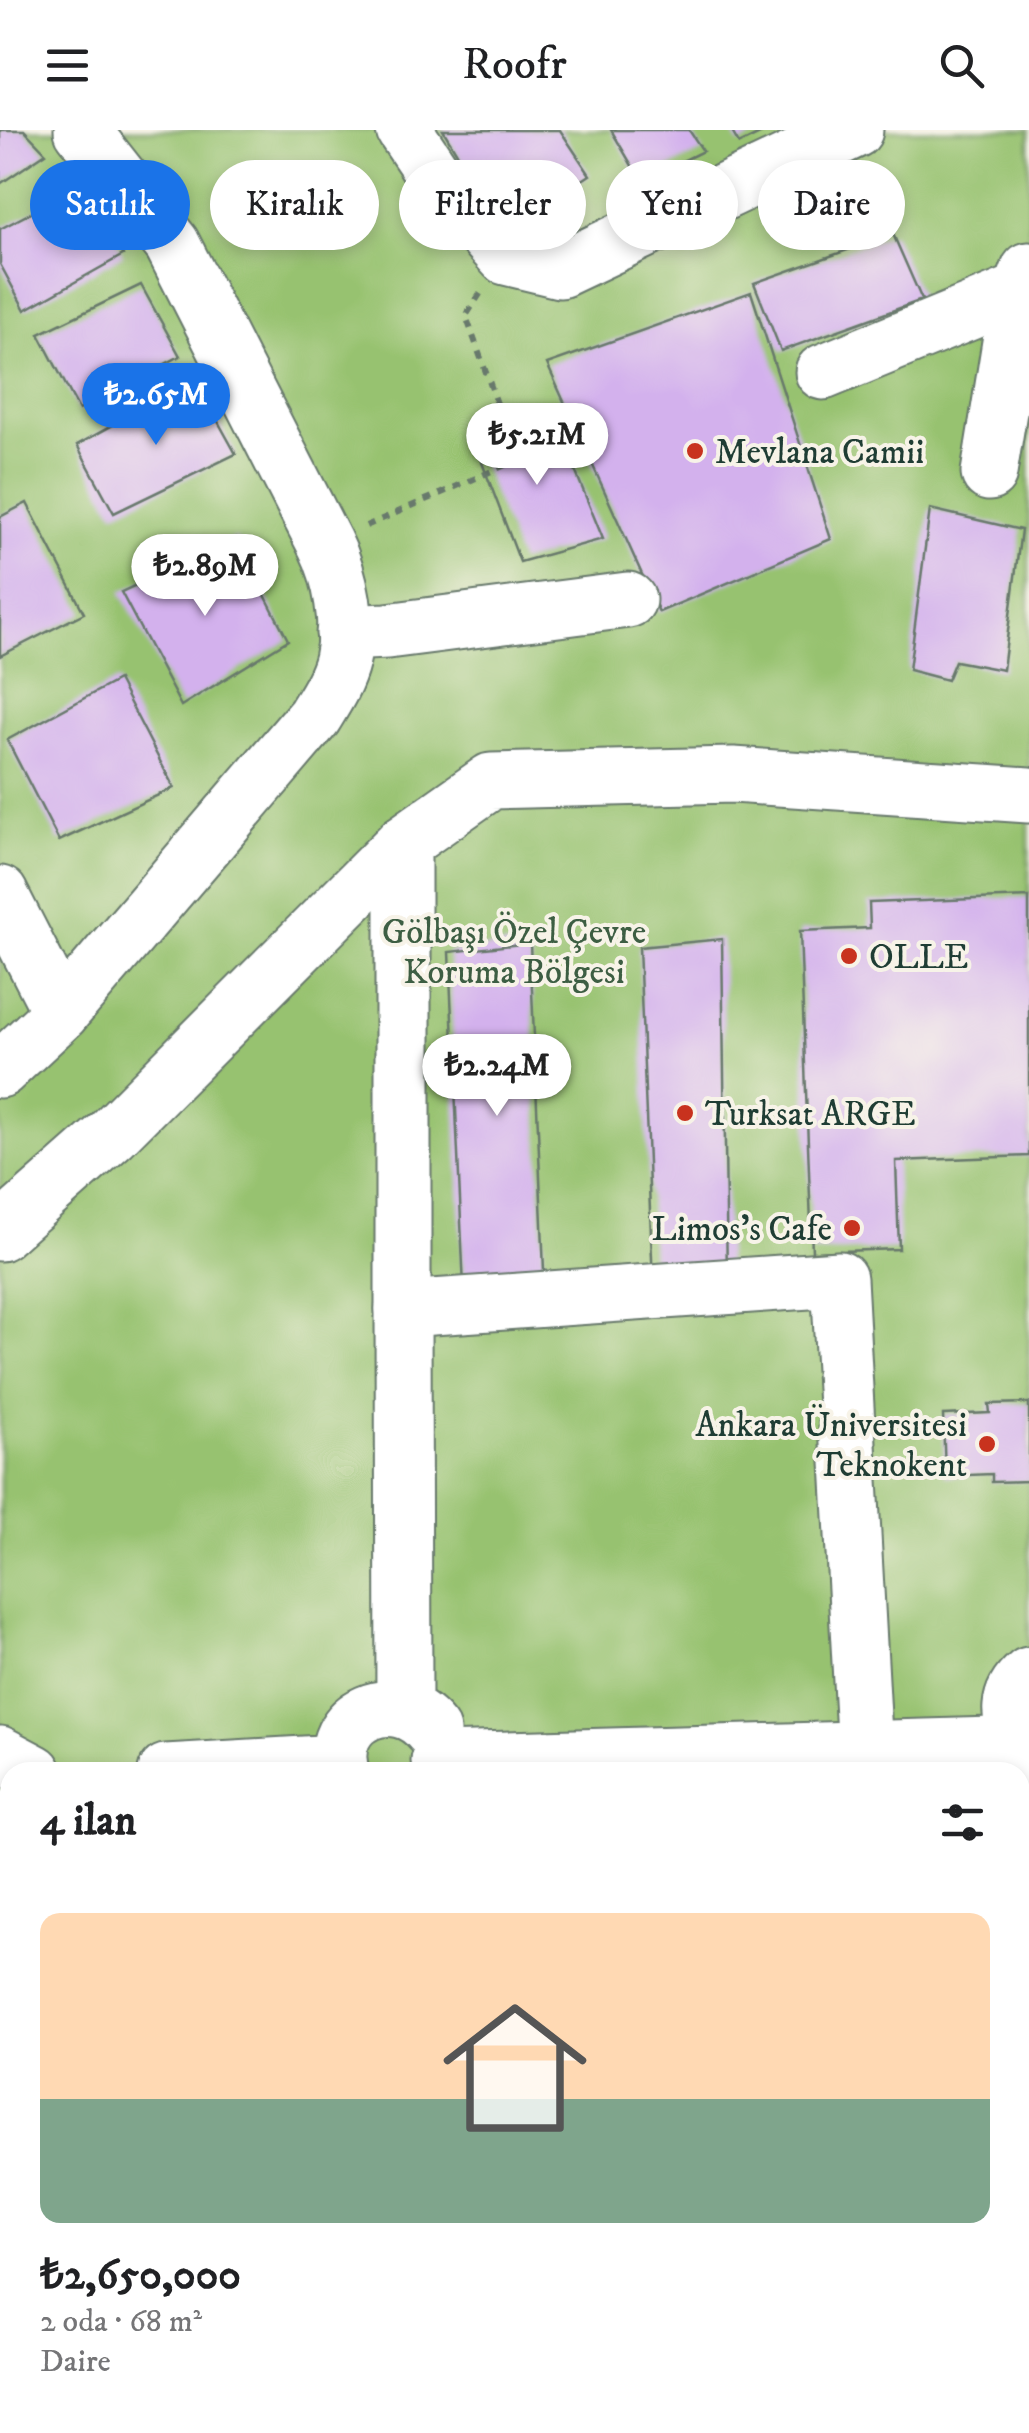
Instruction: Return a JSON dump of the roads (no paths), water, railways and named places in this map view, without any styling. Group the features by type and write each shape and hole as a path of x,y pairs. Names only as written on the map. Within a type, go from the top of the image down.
{"street":[{"path":"0,1070 61,1012 314,717 343,658 344,633 332,558 172,244 82,130"},
{"path":"404,130 442,185 506,258 560,270 855,130"},
{"path":"822,372 1025,280"},
{"path":"989,473 1025,280"},
{"path":"344,633 628,600"},
{"path":"0,1232 112,1134 403,843 491,781 733,775 1029,796"},
{"path":"403,843 404,1710"},
{"path":"0,894 61,1012"},
{"path":"403,1309 839,1279 865,1761"},
{"path":"796,1762 865,1761 1024,1745 1011,1723 1010,1706 1016,1687 1029,1675"},
{"path":"340,1762 340,1746 356,1719 387,1707 419,1717 430,1728 437,1762"}],"place":[{"name":"Mevlana Camii","path":"695,451"},
{"name":"OLLE","path":"849,956"},
{"name":"Turksat ARGE","path":"685,1113"},
{"name":"Limos's Cafe","path":"852,1228"},
{"name":"Ankara Üniversitesi Teknokent","path":"987,1444"}],"park label":[{"name":"Gölbaşı Özel Çevre Koruma Bölgesi","path":"514,951"}]}
